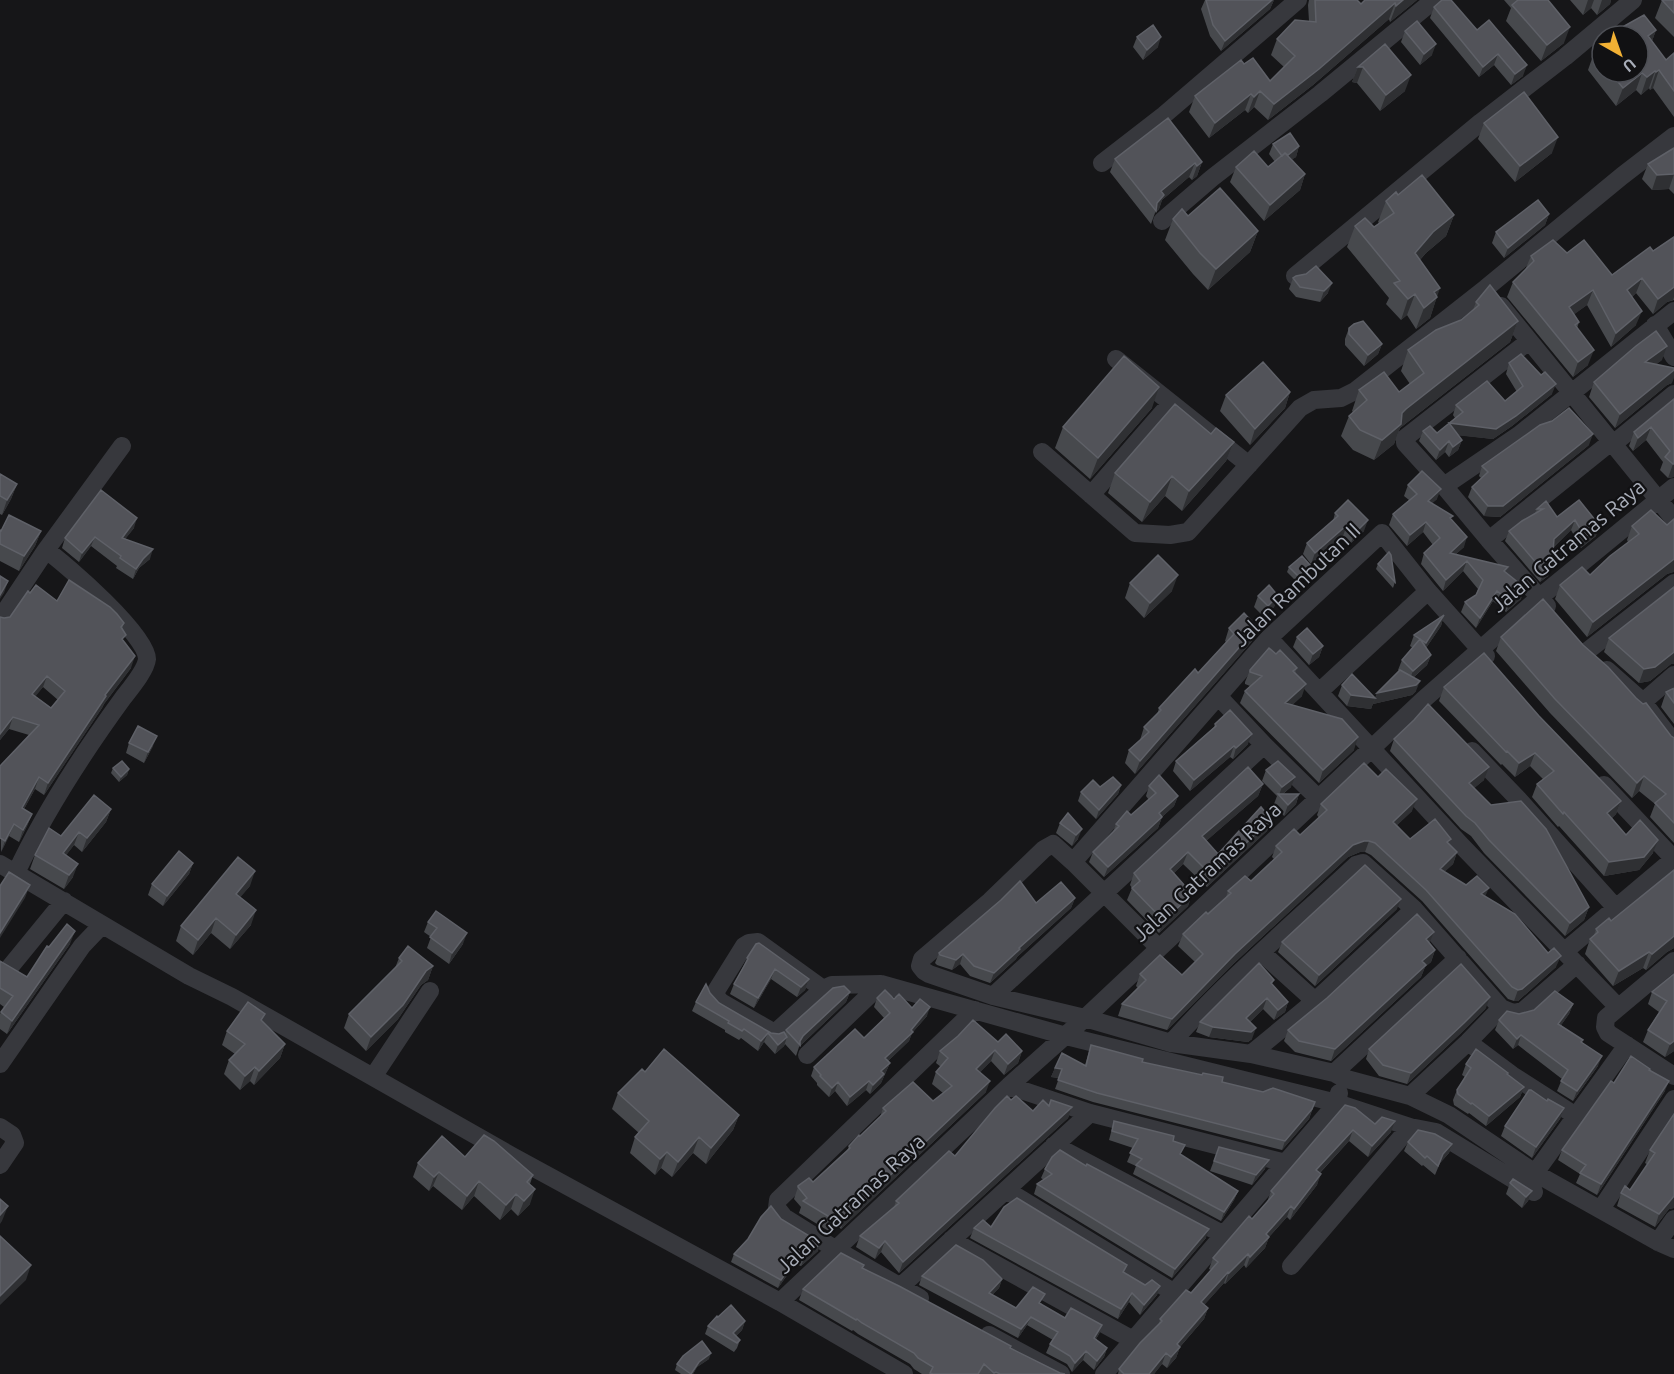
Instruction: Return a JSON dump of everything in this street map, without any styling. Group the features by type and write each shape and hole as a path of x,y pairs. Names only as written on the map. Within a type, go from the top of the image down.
{"street":[{"path":"1102,163 1168,120 1298,0"},
{"path":"1296,276 1481,122 1565,57 1633,0"},
{"path":"1162,221 1212,178 1320,94 1429,1"},
{"path":"1042,452 1135,533 1170,535 1188,532 1300,408 1314,400 1341,398 1355,390 1486,288 1674,136"},
{"path":"1199,160 1212,178"},
{"path":"1486,288 1674,519"},
{"path":"1444,486 1519,435 1674,311"},
{"path":"1655,325 1674,357"},
{"path":"1529,341 1405,438 1405,444 1555,615"},
{"path":"1116,359 1249,465"},
{"path":"1489,540 1674,394"},
{"path":"1091,495 1171,403"},
{"path":"0,619 14,587 46,550 122,446"},
{"name":"Jalan Gatramas Raya","path":"780,1302 1372,747 1427,704 1480,649 1540,597 1674,487"},
{"name":"Jalan Rambutan II","path":"1073,862 1269,638 1382,534 1428,591 1495,667"},
{"path":"16,873 89,744 140,675 147,660 144,646 136,636 83,580 46,550"},
{"path":"1674,583 1582,647 1643,702 1674,743"},
{"path":"1319,692 1428,591"},
{"path":"1269,638 1461,845 1618,1007"},
{"path":"1643,702 1674,675"},
{"path":"1219,697 1318,798"},
{"path":"1463,742 1519,800 1616,908"},
{"path":"993,996 1264,745"},
{"path":"1171,1043 1206,1004 1242,970 1356,865 1363,863 1414,909 1501,1008 1513,1013 1523,1011 1616,908 1674,859 1596,776"},
{"path":"1159,948 1053,844 1044,849 990,901 922,959 920,966 929,974 993,996 1085,1018 1171,1043 1251,1054 1410,1096 1449,1115 1535,1173 1666,1246 1674,1220"},
{"path":"0,864 189,976 231,997 522,1161 780,1302 904,1374"},
{"path":"10,968 64,901"},
{"path":"1251,1054 1315,1001 1414,909"},
{"path":"0,1064 6,1044 82,946 102,925"},
{"path":"823,989 758,942 753,942 744,946 715,995 721,1002 776,1032 823,989 832,985 881,984 1066,1036 1336,1103 1410,1127 1436,1132 1534,1192"},
{"path":"1262,953 1315,1001"},
{"path":"1104,1374 1336,1103 1338,1076 1458,958"},
{"path":"1674,961 1606,1018 1605,1027 1608,1033 1674,1076"},
{"path":"807,1055 881,984"},
{"path":"373,1077 430,991"},
{"path":"1410,1096 1501,1008"},
{"path":"930,1303 784,1217 777,1208 778,1200 975,1010"},
{"path":"1468,1042 1512,1075 1576,1116"},
{"path":"1535,1173 1628,1045"},
{"path":"1009,1086 1090,1113 1286,1162"},
{"path":"1601,1209 1674,1100"},
{"path":"900,1287 1090,1113"},
{"path":"0,1127 12,1135 15,1143 0,1165"},
{"path":"1291,1266 1410,1127"},
{"path":"1054,1145 1224,1235"},
{"path":"1006,1190 1173,1292"},
{"path":"951,1240 1133,1340"},
{"path":"971,1325 1061,1374"}],"building":[{"path":"1206,0 1272,0 1225,41 1213,25"},
{"path":"1315,0 1357,0 1361,4 1365,0 1403,0 1396,6 1395,3 1319,69 1274,104 1260,91 1254,97 1251,94 1215,123 1195,96 1241,60 1244,64 1253,58 1270,81 1295,56 1277,39 1295,20 1316,22"},
{"path":"1442,0 1451,0 1477,30 1489,20 1527,65 1515,74 1498,54 1483,67 1434,7"},
{"path":"1518,0 1548,0 1570,27 1547,45 1512,5"},
{"path":"1662,0 1674,0 1674,13"},
{"path":"1644,15 1656,30 1650,34 1650,24 1628,24"},
{"path":"1417,21 1436,44 1424,54 1405,31"},
{"path":"1153,25 1161,37 1147,50 1137,37"},
{"path":"1650,39 1666,60 1674,53 1674,91 1659,70 1650,75"},
{"path":"1385,44 1411,75 1386,95 1363,67 1358,67"},
{"path":"1524,92 1558,137 1520,166 1484,123"},
{"path":"1168,118 1202,162 1197,166 1195,163 1161,191 1164,195 1157,203 1156,211 1115,159"},
{"path":"1290,133 1299,146 1288,155 1285,153 1282,156 1273,144"},
{"path":"1674,148 1674,174 1657,175 1648,164"},
{"path":"1254,151 1268,167 1285,153 1305,174 1270,205 1236,167"},
{"path":"1422,175 1454,215 1433,232 1415,253 1440,288 1434,292 1437,297 1424,308 1415,294 1408,299 1394,283 1400,281 1355,226 1365,218 1374,227 1394,213 1386,201 1396,192 1398,195"},
{"path":"1220,188 1258,231 1216,269 1173,219 1182,209 1188,216"},
{"path":"1538,200 1549,214 1508,248 1496,232"},
{"path":"1674,237 1674,287 1658,299 1642,278 1627,290 1642,311 1616,333 1593,290 1569,307 1579,322 1575,325 1594,350 1578,362 1513,282 1534,261 1531,256 1553,240 1567,253 1584,240 1612,275 1650,247 1653,251"},
{"path":"1316,266 1332,283 1324,291 1300,287 1293,278 1306,274"},
{"path":"1490,285 1518,321 1406,409 1402,413 1401,424 1382,440 1360,430 1349,416 1367,400 1359,390 1384,372 1399,392 1424,373 1408,350 1436,330 1461,320 1479,305 1476,302"},
{"path":"1363,321 1382,344 1368,355 1349,334 1349,328"},
{"path":"1656,331 1667,346 1645,362 1674,368 1674,370 1620,414 1594,382"},
{"path":"1521,354 1541,375 1545,372 1556,384 1496,429 1449,423 1463,412 1456,405 1487,381 1505,401 1523,386 1509,363"},
{"path":"1124,356 1159,387 1098,458 1063,427"},
{"path":"1263,362 1290,392 1255,429 1226,395"},
{"path":"1674,399 1673,464 1665,457 1670,451 1651,427 1638,438 1634,432"},
{"path":"1175,404 1211,434 1216,428 1234,442 1189,491 1172,476 1150,502 1115,473"},
{"path":"1569,408 1593,434 1503,506 1488,506 1472,487 1488,472 1482,466 1540,425 1552,421"},
{"path":"1449,423 1462,440 1453,447 1449,441 1440,450 1423,431 1430,426 1437,433"},
{"path":"1422,471 1441,489 1428,501 1453,516 1450,518 1467,537 1450,553 1508,567 1504,571 1525,588 1510,602 1497,591 1480,618 1465,602 1476,595 1483,580 1467,561 1446,580 1424,553 1440,538 1426,522 1410,535 1393,514 1417,494 1408,485"},
{"path":"0,474 17,484 7,500 0,496"},
{"path":"101,490 137,518 122,538 153,549 136,569 95,537 82,553 65,538"},
{"path":"1348,500 1368,520 1355,533 1347,525 1315,553 1307,543 1338,516 1335,513"},
{"path":"1579,500 1600,526 1585,537 1575,520 1554,539 1552,565 1544,572 1509,531 1543,509 1537,509 1546,501 1557,517"},
{"path":"1651,510 1667,525 1674,519 1674,559 1593,622 1560,585 1582,567 1590,575 1639,534 1632,526"},
{"path":"9,515 41,531 24,556 0,544 0,530"},
{"path":"1389,552 1391,555 1395,582 1378,564"},
{"path":"1158,555 1178,575 1150,603 1130,583"},
{"path":"1302,556 1310,565 1298,576 1289,567"},
{"path":"0,576 8,581 0,595"},
{"path":"69,580 110,607 124,623 121,627 126,635 122,639 135,656 105,695 48,783 39,777 22,808 32,814 23,830 14,824 5,841 0,838 0,766 39,725 13,717 0,734 0,617 10,617 28,591 30,593 36,585 57,601","holes":["47,676 65,691 51,708 32,694"]},
{"path":"1269,585 1278,596 1268,606 1258,596"},
{"path":"1674,587 1674,652 1655,667 1644,669 1609,638"},
{"path":"1543,599 1583,645 1608,667 1636,698 1643,704 1646,703 1674,738 1674,823 1655,803 1666,794 1644,776 1637,783 1555,699 1501,637"},
{"path":"1244,613 1257,627 1140,761 1129,750 1149,732 1144,727 1195,669 1198,673 1234,634 1229,628"},
{"path":"1444,615 1426,643 1414,635"},
{"path":"1307,628 1323,646 1313,654 1297,637"},
{"path":"1420,639 1431,655 1413,671 1402,660"},
{"path":"1269,648 1276,654 1280,650 1297,668 1293,671 1306,684 1285,703 1342,719 1358,737 1323,770 1245,691 1262,676 1250,670"},
{"path":"1484,653 1539,716 1621,801 1607,813 1626,835 1640,820 1658,840 1644,857 1609,862 1537,784 1554,771 1535,753 1519,763 1444,687"},
{"path":"1400,670 1420,681 1416,685 1377,693"},
{"path":"1352,674 1375,698 1351,695 1342,685"},
{"path":"1674,688 1674,703 1666,692"},
{"path":"1428,704 1489,767 1469,783 1491,805 1521,801 1546,829 1589,907 1570,923 1394,739"},
{"path":"1230,710 1252,734 1194,780 1176,761 1216,726 1215,724"},
{"path":"138,726 157,736 148,752 129,743"},
{"path":"122,761 129,769 121,777 113,768"},
{"path":"1278,761 1295,777 1282,787 1266,770"},
{"path":"1364,763 1378,777 1386,769 1417,799 1393,822 1410,839 1435,819 1451,839 1447,842 1457,852 1440,869 1466,885 1477,876 1489,888 1481,894 1515,914 1548,953 1554,948 1561,956 1522,989 1512,987 1426,890 1375,843 1364,841 1353,845 1235,954 1172,1019 1122,1004 1146,980 1140,974 1160,955 1182,975 1203,954 1183,934 1231,893 1228,891 1245,876 1251,881 1282,852 1276,846 1294,829 1300,835 1327,810 1321,804"},
{"path":"1248,767 1263,784 1202,836 1218,854 1261,807 1271,819 1212,876 1188,852 1170,869 1192,894 1164,921 1132,888 1140,881 1134,873"},
{"path":"1159,775 1178,796 1159,813 1162,817 1108,867 1093,852 1119,826 1116,824 1127,811 1131,815 1156,793 1149,786"},
{"path":"1113,777 1121,785 1099,810 1081,792 1093,780 1100,787"},
{"path":"1278,794 1299,794 1288,805"},
{"path":"94,795 111,809 87,838 79,832 63,853 78,864 69,875 35,855 49,828 61,836"},
{"path":"1068,813 1082,829 1076,835 1060,823"},
{"path":"179,851 193,863 167,896 152,884"},
{"path":"238,857 255,871 236,894 256,910 236,935 216,918 198,940 181,926"},
{"path":"1365,865 1401,899 1319,975 1282,942"},
{"path":"1674,870 1674,936 1652,954 1649,952 1619,971 1590,939 1598,932 1596,929 1609,918 1611,921"},
{"path":"9,872 30,885 0,933 0,886"},
{"path":"1020,881 1036,903 1061,882 1075,898 994,973 974,966 963,954 956,960 940,955 939,953"},
{"path":"436,911 467,933 452,953 430,937 437,928 428,922"},
{"path":"1417,914 1434,932 1426,939 1435,950 1422,961 1426,965 1335,1049 1299,1041 1288,1030 1327,998"},
{"path":"67,924 75,931 12,1021 1,1012 13,996 0,988 0,961 27,977 47,946 49,947"},
{"path":"759,943 809,979 801,987 775,969 758,998 734,984 747,958"},
{"path":"408,946 433,966 426,971 403,1005 371,1037 349,1014 402,961 399,958"},
{"path":"1259,963 1274,980 1271,983 1288,1002 1278,1010 1267,998 1246,1018 1256,1028 1251,1032 1213,1027 1200,1022"},
{"path":"1461,964 1490,997 1411,1073 1383,1065 1369,1049"},
{"path":"1674,974 1674,1041 1670,1044 1648,1030 1667,1001 1652,992"},
{"path":"706,984 719,1003 771,1033 784,1032 787,1037 778,1045 768,1033 761,1041 744,1029 742,1031 728,1023 729,1021 696,1002"},
{"path":"844,986 850,992 803,1036 800,1045 786,1030 833,988"},
{"path":"885,990 894,999 899,994 912,1008 920,999 930,1007 911,1030 913,1032 885,1058 890,1063 881,1071 884,1074 873,1085 869,1081 850,1097 838,1082 832,1088 814,1067 855,1029 864,1038 890,1013 877,998"},
{"path":"1555,991 1573,1004 1558,1024 1602,1056 1577,1091 1561,1081 1568,1070 1521,1035 1517,1039 1499,1020 1507,1011 1519,1014 1534,1010"},
{"path":"248,1002 265,1014 261,1020 285,1044 259,1071 255,1067 245,1076 229,1060 245,1044 227,1031"},
{"path":"973,1020 998,1042 1006,1034 1022,1051 1008,1064 995,1050 976,1069 990,1081 845,1218 842,1214 836,1221 803,1201 807,1198 798,1186 809,1178 813,1182 886,1111 883,1108 913,1082 933,1101 952,1086 936,1072 948,1058 940,1051"},
{"path":"1091,1045 1143,1059 1142,1062 1202,1075 1203,1073 1223,1077 1222,1082 1263,1092 1273,1088 1315,1102 1312,1109 1285,1141 1097,1093 1058,1080 1062,1069 1055,1068 1062,1053 1086,1066"},
{"path":"664,1049 739,1115 711,1148 699,1137 678,1162 667,1152 660,1159 635,1137 649,1121 618,1093 642,1069 645,1072"},
{"path":"1476,1049 1524,1087 1489,1116 1458,1094 1457,1090 1471,1068 1466,1064"},
{"path":"1631,1056 1649,1070 1669,1081 1601,1184 1580,1173 1586,1165 1562,1150 1611,1081 1614,1083"},
{"path":"1529,1090 1564,1108 1536,1147 1505,1126"},
{"path":"1007,1096 1011,1100 1016,1096 1033,1111 1043,1100 1049,1106 1051,1100 1072,1107 903,1262 885,1241 879,1248 860,1236 899,1203 896,1201 949,1151 955,1156"},
{"path":"1345,1105 1355,1108 1375,1124 1382,1117 1395,1121 1372,1146 1353,1130 1316,1170 1321,1174 1294,1209 1291,1206 1266,1234 1269,1237 1250,1257 1248,1254 1228,1272 1201,1302 1208,1308 1177,1344 1180,1347 1171,1357 1166,1353 1149,1374 1124,1374 1119,1369 1140,1343 1162,1321 1160,1319 1186,1290 1191,1293 1218,1262 1213,1258 1249,1216 1252,1219 1274,1194 1271,1191"},
{"path":"1674,1114 1674,1196 1659,1214 1621,1193 1625,1186 1630,1190 1655,1153 1650,1150"},
{"path":"1114,1121 1174,1136 1173,1141 1185,1145 1180,1154 1238,1191 1224,1212 1136,1165 1142,1159 1130,1153 1138,1139 1112,1131"},
{"path":"1418,1130 1435,1134 1452,1144 1443,1154 1438,1166 1427,1156 1425,1158 1408,1142"},
{"path":"484,1135 533,1175 527,1182 535,1189 524,1201 516,1194 506,1205 479,1181 467,1196 439,1172 434,1177 418,1163 442,1136 465,1157"},
{"path":"1219,1147 1269,1160 1256,1175 1214,1161"},
{"path":"1060,1150 1086,1166 1087,1164 1209,1229 1175,1269 1037,1184 1052,1174 1045,1169 1052,1157"},
{"path":"1513,1179 1532,1191 1526,1197 1510,1183"},
{"path":"1017,1198 1127,1265 1123,1272 1145,1285 1152,1280 1160,1286 1144,1305 1132,1293 1121,1309 974,1228 983,1220 991,1227 1004,1207"},
{"path":"0,1199 8,1206 0,1215"},
{"path":"771,1206 781,1219 821,1243 804,1258 798,1256 781,1280 734,1254 748,1239 761,1217"},
{"path":"0,1236 31,1265 0,1296"},
{"path":"956,1245 983,1260 1002,1279 989,1293 1016,1308 1033,1287 1045,1294 1039,1303 1065,1318 1071,1308 1102,1325 1094,1338 1107,1348 1097,1361 1086,1351 1075,1363 1070,1356 1050,1344 1058,1332 1031,1317 1021,1329 922,1276"},
{"path":"841,1253 864,1265 862,1268 1011,1346 1010,1348 1065,1374 1000,1374 994,1373 984,1364 978,1374 930,1373 933,1367 914,1353 803,1289"},
{"path":"731,1305 745,1321 733,1333 740,1340 737,1343 708,1326"},
{"path":"702,1341 711,1353 699,1362 691,1374 677,1364 683,1356"}]}
